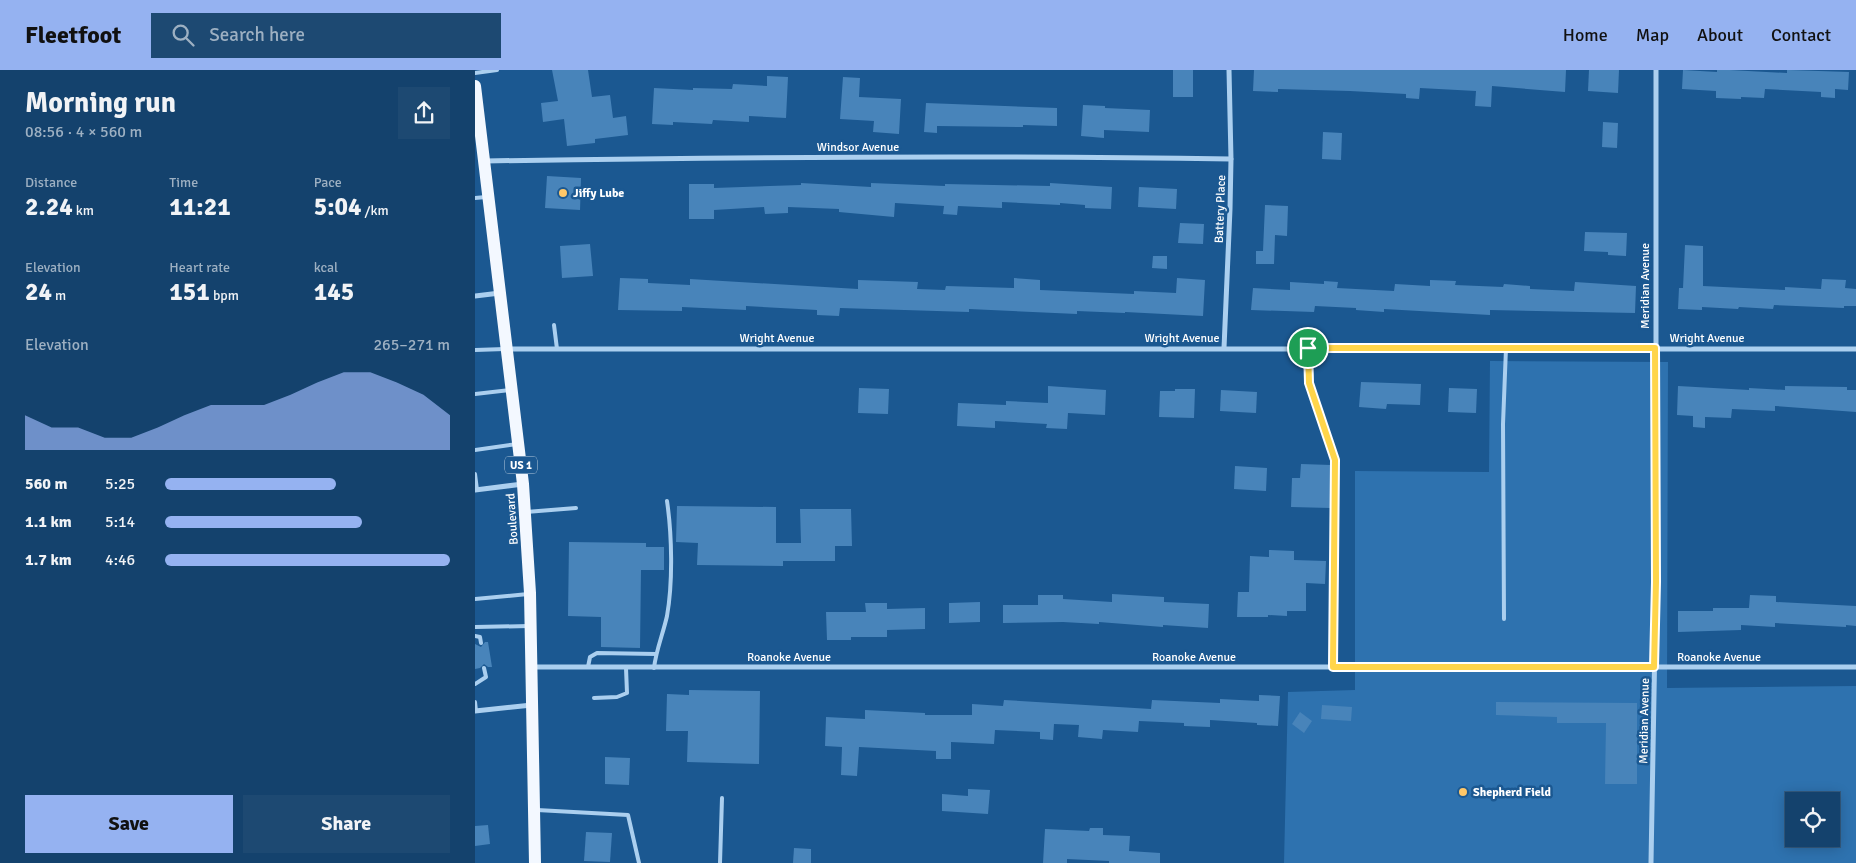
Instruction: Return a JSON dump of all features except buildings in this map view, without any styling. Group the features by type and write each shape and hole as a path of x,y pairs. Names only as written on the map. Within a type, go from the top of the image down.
{"main road":[{"name":"Boulevard","path":"475,86 523,484 530,593 535,863"}],"street":[{"name":"Battery Place","path":"1224,348 1231,158 1229,70"},
{"name":"Meridian Avenue","path":"1651,863 1656,582 1656,70"},
{"name":"Windsor Avenue","path":"484,161 662,158 1231,158"},
{"path":"475,296 500,293"},
{"name":"Wright Avenue","path":"507,349 1856,349"},
{"path":"476,490 523,484"},
{"name":"Roanoke Avenue","path":"532,667 1856,667"},
{"path":"475,711 533,705"}],"lane":[{"path":"475,73 497,70"},
{"path":"475,198 488,196"},
{"path":"554,325 557,348"},
{"path":"1308,348 1309,383 1335,460 1333,667"},
{"path":"1504,619 1503,434 1506,348"},
{"path":"475,350 507,349"},
{"path":"475,394 513,390"},
{"path":"475,450 519,444"},
{"path":"475,474 476,490"},
{"path":"654,668 667,616 669,593 671,526 667,501"},
{"path":"525,512 576,508"},
{"path":"475,599 530,593"},
{"path":"475,626 531,626"},
{"path":"475,636 480,637 481,643"},
{"path":"588,667 590,657 597,653 656,654"},
{"path":"475,684 485,677 484,668"},
{"path":"595,698 617,697 627,693 626,668"},
{"path":"475,702 475,711"},
{"path":"720,863 722,798"},
{"path":"535,810 628,815 639,863"}],"shaded area":[{"path":"1490,361 1668,362 1667,688 1856,686 1856,863 1284,863 1288,692 1355,690 1355,471 1489,472"}],"place":[{"name":"Jiffy Lube","path":"563,193"},
{"name":"Shepherd Field","path":"1463,792"}],"route":[{"path":"1308,348 1655,348 1656,582 1654,667 1333,667 1335,460 1309,383 1308,348"}]}
